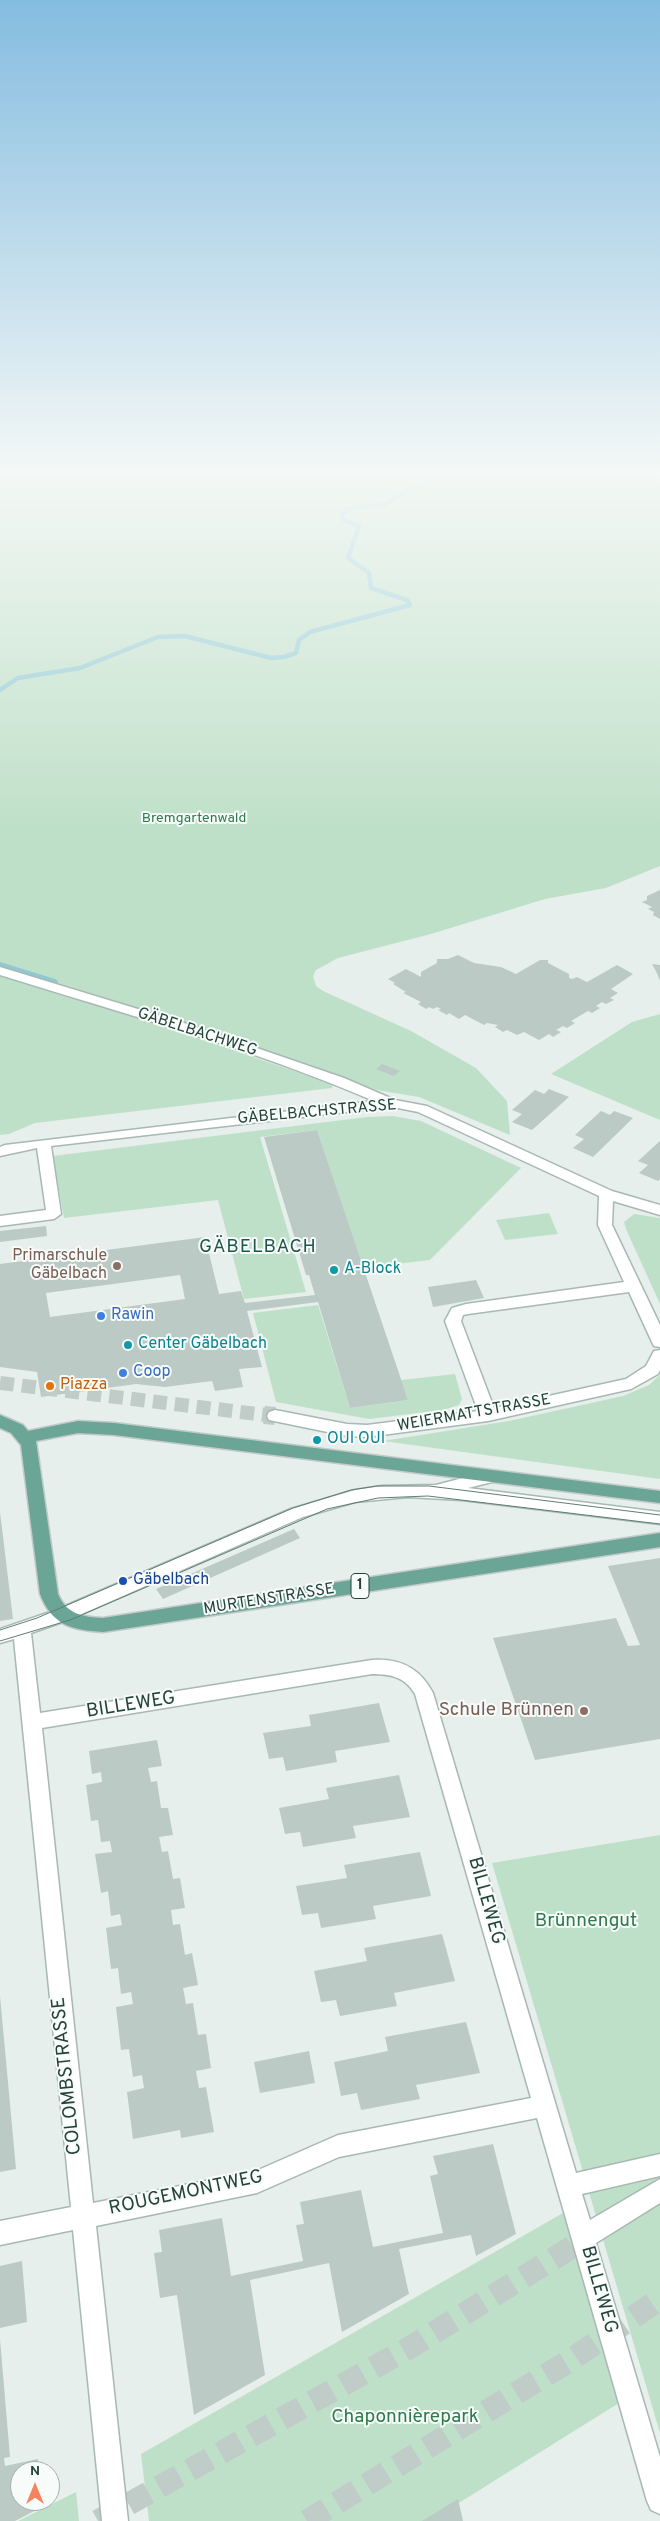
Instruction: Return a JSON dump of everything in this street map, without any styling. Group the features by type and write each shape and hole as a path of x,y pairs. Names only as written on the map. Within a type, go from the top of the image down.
{"main road":[{"path":"0,1421 14,1427 25,1437 31,1448 49,1594 53,1605 62,1615"},
{"path":"25,1437 78,1427 96,1427 660,1497"},
{"name":"MURTENSTRASSE","path":"62,1615 78,1623 104,1625 660,1540"}],"street":[{"name":"GÄBELBACHWEG","path":"0,971 191,1030 339,1082 391,1104"},
{"name":"GÄBELBACHSTRASSE","path":"0,1152 10,1148 43,1143 391,1104 422,1109 607,1194 660,1210"},
{"path":"0,1221 54,1214 43,1143"},
{"path":"607,1194 604,1213 605,1225 660,1342"},
{"path":"488,1415 453,1321 457,1312 466,1309 634,1286"},
{"name":"WEIERMATTSTRASSE","path":"275,1416 367,1432 488,1415 632,1383 652,1370 660,1355"},
{"path":"434,1490 490,1477"},
{"path":"0,1636 62,1615 325,1502 378,1492 434,1490 660,1518"},
{"name":"COLOMBSTRASSE","path":"22,1630 114,2521"},
{"name":"BILLEWEG","path":"32,1722 372,1667 390,1667 412,1676 424,1693 660,2502"},
{"name":"ROUGEMONTWEG","path":"0,2233 257,2182 338,2146 544,2106"},
{"path":"568,2186 660,2165"},
{"path":"583,2238 660,2190"}],"green space":[{"name":"Bremgartenwald","path":"0,594 660,594 660,866 606,888 545,899 431,934 338,958 316,970 313,976 316,986 323,991 411,1031 476,1068 507,1101 510,1135 419,1097 377,1090 189,1024 0,965"},
{"path":"0,976 148,1021 332,1084 332,1088 35,1123 9,1134 0,1135"},
{"path":"660,1014 660,1120 551,1074 632,1022"},
{"path":"393,1116 421,1121 521,1168 430,1260 363,1268 317,1130 260,1137 306,1292 244,1299 218,1200 64,1218 53,1156 367,1117"},
{"path":"549,1213 558,1234 505,1240 496,1220"},
{"path":"634,1214 660,1218 660,1304 626,1229 624,1222"},
{"path":"318,1305 350,1408 408,1400 401,1380 455,1374 462,1399 459,1405 443,1410 369,1419 276,1402 253,1313"},
{"path":"660,1375 660,1479 383,1441 509,1421 623,1396 649,1385"},
{"name":"Brünnengut","path":"660,1835 660,2433 492,1863"},
{"name":"Chaponnièrepark","path":"563,2213 619,2403 430,2521 149,2521 141,2454"},
{"path":"76,2492 79,2521 18,2521 38,2511 60,2511 60,2500"}],"building":[{"path":"660,890 660,919 653,915 654,912 648,909 652,907 642,902 647,900 647,896"},
{"path":"458,955 474,963 501,967 516,974 540,960 548,960 548,963 569,974 569,978 577,977 587,982 617,965 633,974 611,989 618,993 610,998 614,1000 606,1004 602,1002 596,1006 600,1008 592,1013 588,1011 571,1021 575,1023 567,1028 563,1026 556,1030 561,1032 553,1037 549,1034 539,1040 524,1032 517,1035 507,1030 503,1032 495,1027 498,1025 487,1023 484,1025 465,1015 459,1019 449,1013 447,1015 438,1010 441,1009 437,1007 426,1009 418,1004 421,1002 403,993 406,992 388,979 406,969 421,977 421,972 437,963 437,959 448,959"},
{"path":"652,964 660,965 660,981 657,973"},
{"path":"382,1064 400,1071 394,1076 376,1069"},
{"path":"549,1089 569,1097 532,1130 512,1122 522,1114 512,1110 535,1090 544,1094"},
{"path":"601,1111 610,1115 614,1111 633,1118 593,1157 573,1148 584,1139 575,1135"},
{"path":"317,1130 408,1400 350,1408 318,1302 247,1311 262,1367 239,1369 243,1387 215,1391 212,1381 165,1387 136,1384 41,1397 37,1372 0,1367 0,1264 205,1237 219,1294 241,1291 245,1303 315,1295 309,1275 306,1275 264,1137","holes":["180,1275 185,1299 50,1317 46,1293"]},
{"path":"660,1141 660,1179 658,1181 639,1173 648,1165 638,1161"},
{"path":"46,1226 47,1236 0,1242 0,1231"},
{"path":"476,1280 484,1298 433,1307 428,1287"},
{"path":"0,1512 13,1619 0,1621"},
{"path":"294,1529 300,1538 163,1599 156,1589"},
{"path":"660,1558 660,1739 535,1760 493,1638 616,1618 628,1646 640,1645 608,1566"},
{"path":"379,1703 390,1742 335,1751 337,1762 286,1771 283,1757 269,1759 263,1733 311,1726 309,1715"},
{"path":"157,1740 162,1766 148,1768 151,1782 157,1781 161,1808 168,1808 173,1835 159,1837 162,1852 168,1851 173,1879 180,1878 185,1908 171,1910 173,1925 180,1924 185,1955 192,1953 198,1985 183,1988 186,2004 193,2003 198,2035 206,2034 211,2068 196,2071 199,2088 206,2087 214,2132 181,2138 180,2130 133,2139 127,2092 144,2088 142,2075 133,2077 129,2049 121,2050 116,2007 133,2004 131,1992 121,1994 118,1968 111,1969 106,1928 122,1925 120,1914 111,1916 108,1891 101,1893 95,1854 112,1852 110,1841 101,1842 98,1820 91,1821 86,1785 102,1782 101,1772 92,1774 89,1751"},
{"path":"399,1775 410,1817 353,1826 356,1838 303,1847 300,1832 285,1834 279,1808 329,1799 326,1788"},
{"path":"420,1852 431,1896 373,1906 376,1919 321,1928 318,1913 302,1915 296,1886 347,1878 344,1865"},
{"path":"442,1934 455,1981 394,1993 397,2006 340,2016 336,2000 321,2002 314,1971 367,1961 364,1948"},
{"path":"0,1996 16,2169 0,2172"},
{"path":"466,2022 480,2073 416,2085 420,2099 361,2110 357,2093 341,2096 334,2062 388,2051 385,2037"},
{"path":"309,2051 315,2083 260,2093 254,2062"},
{"path":"493,2144 516,2234 476,2256 471,2235 399,2249 409,2294 342,2332 329,2263 250,2280 265,2375 194,2415 177,2295 160,2298 154,2253 162,2252 159,2230 222,2218 231,2276 303,2261 296,2225 304,2224 300,2202 361,2190 373,2247 443,2233 430,2176 438,2174 433,2156"},
{"path":"22,2261 27,2322 0,2328 0,2266"},
{"path":"0,2339 10,2457 4,2458 5,2466 10,2465 10,2511 34,2511 15,2521 0,2521"},
{"path":"458,2499 463,2521 422,2521"}],"waterway":[{"name":"Gäbelbach","path":"0,690 18,678 80,668 158,637 185,636 271,658 284,657 296,653 299,640 310,632 410,605 407,600 388,594"},
{"path":"0,965 55,982"}],"tunnel":[{"path":"0,1383 271,1416"},
{"path":"264,1415 271,1416"},
{"path":"271,1416 275,1416"},
{"path":"98,2521 409,2348 590,2236"},
{"path":"307,2521 569,2361 660,2299"}],"tram line":[{"path":"0,1630 37,1618 293,1508 351,1490 377,1486 429,1486 660,1515"},
{"path":"0,1641 70,1620 327,1509 378,1498 428,1496 660,1524"}],"place":[{"name":"Primarschule Gäbelbach","path":"117,1266"},
{"name":"A-Block","path":"334,1270"},
{"name":"Rawin","path":"101,1316"},
{"name":"Center Gäbelbach","path":"128,1345"},
{"name":"Coop","path":"123,1373"},
{"name":"Piazza","path":"50,1386"},
{"name":"OUI OUI","path":"317,1440"},
{"name":"Gäbelbach","path":"123,1581"},
{"name":"Schule Brünnen","path":"584,1711"}],"district":[{"name":"GÄBELBACH","path":"258,1248"}]}
